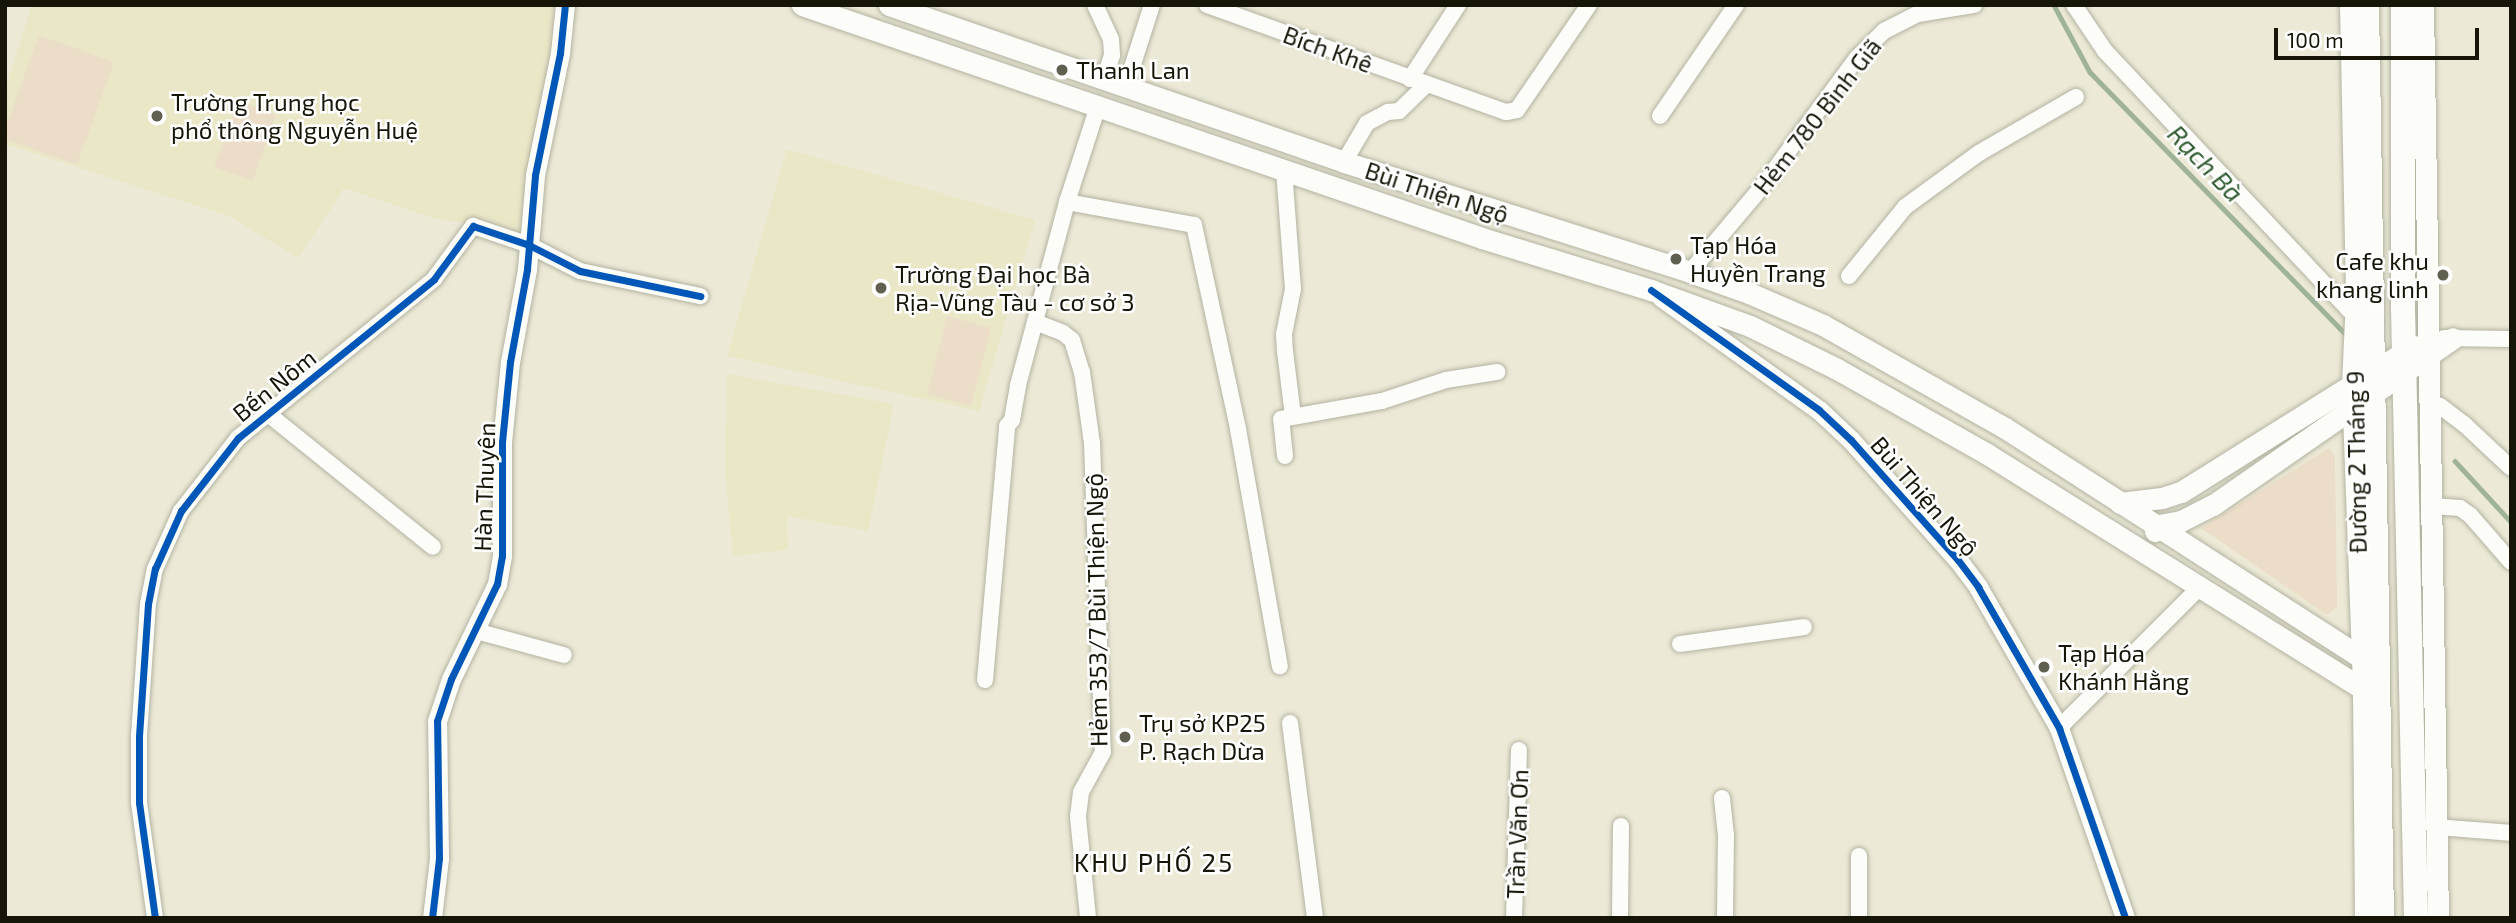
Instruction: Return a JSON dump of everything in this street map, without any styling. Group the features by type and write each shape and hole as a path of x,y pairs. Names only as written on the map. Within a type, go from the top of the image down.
{"main road":[{"name":"Bùi Thiện Ngộ","path":"802,5 1482,238 1651,290 1751,326 1932,421 2105,526 2363,689"},
{"name":"Bùi Thiện Ngộ","path":"889,5 1344,162 1690,272 1749,293 1822,325 2005,428 2360,657"},
{"name":"Đường 2 Tháng 9","path":"2350,5 2356,317 2362,390 2382,918"},
{"name":"Đường 2 Tháng 9","path":"2365,918 2363,689 2360,657 2367,5"},
{"name":"Đường 2 Tháng 9","path":"2403,5 2417,354 2430,403 2438,918"},
{"name":"Đường 2 Tháng 9","path":"2416,918 2417,354 2423,5"},
{"path":"1108,108 1126,86"},
{"path":"2105,526 2121,501 2162,498 2181,492 2362,390 2417,354 2454,338"},
{"path":"2143,551 2159,525 2181,521 2213,505 2362,390"}],"street":[{"name":"Hàn Thuyên","path":"432,918 439,858 437,722 451,679 496,584 502,556 502,442 510,362 529,245 536,175 560,53 565,5"},
{"path":"1095,5 1111,40 1112,55 1104,79"},
{"path":"1126,86 1152,5"},
{"name":"Bích Khê","path":"1207,5 1506,111 1517,110 1589,5"},
{"path":"1344,162 1367,123 1388,112 1399,111 1418,82 1458,5"},
{"path":"1660,116 1736,5"},
{"name":"Hẻm 780 Bình Giã","path":"1690,272 1761,188 1857,58 1884,31 1918,14 1974,5"},
{"path":"2074,5 2105,51 2356,317"},
{"path":"1849,276 1905,207 1979,153 2076,97"},
{"path":"985,680 1003,447 1067,202 1108,108"},
{"path":"1284,170 1293,289 1284,334 1293,416"},
{"path":"1067,202 1194,225 1238,429 1280,666"},
{"name":"Bến Nôm","path":"155,918 139,803 139,776 145,643 155,569 168,536 195,489 238,438 267,413 297,393 434,279 473,226 529,245"},
{"path":"529,245 580,271 700,296"},
{"name":"Bùi Thiện Ngộ","path":"1651,290 1802,396 1851,440 1937,535 1978,587 2059,728 2125,918"},
{"name":"Hẻm 353/7 Bùi Thiện Ngộ","path":"1035,322 1063,333 1072,340 1082,372 1092,443 1103,752 1081,792 1078,817 1088,918"},
{"path":"2454,338 2511,339"},
{"path":"1285,456 1281,419 1382,401 1446,380 1497,372"},
{"path":"2430,403 2440,406 2464,424 2511,468"},
{"path":"267,413 433,547"},
{"path":"2432,506 2460,508 2470,515 2511,562"},
{"path":"2059,728 2200,587"},
{"path":"1680,644 1804,627"},
{"path":"475,631 564,655"},
{"path":"1290,723 1315,918"},
{"name":"Trần Văn Ơn","path":"1514,918 1519,750"},
{"path":"1722,798 1726,834 1725,918"},
{"path":"1620,918 1621,826"},
{"path":"2437,827 2511,833"},
{"path":"1859,856 1859,918"}],"shaded area":[{"path":"32,5 557,5 553,51 521,236 478,224 436,219 344,188 298,258 229,216 5,144 5,89"},
{"path":"39,35 114,62 77,165 5,139 5,129"},
{"path":"238,101 276,115 253,181 214,167"},
{"name":"Trường Đại học Bà Rịa-Vũng Tàu - cơ sở 3","path":"787,149 1035,220 979,411 727,356"},
{"path":"947,316 991,328 971,406 927,394"},
{"path":"727,374 894,404 868,531 787,516 788,550 733,556 725,471"},
{"path":"2329,448 2335,457 2337,607 2327,615 2201,528"}],"waterway":[{"name":"Rạch Bà","path":"2054,5 2090,72 2347,335"},
{"path":"2455,461 2511,522"}],"cycle path":[{"path":"432,918 439,858 437,721 451,679 497,584 502,556 502,442 510,362 527,269 535,175 560,53 565,5"},
{"path":"155,918 139,803 139,736 148,604 155,569 181,511 238,438 434,279 473,226 529,245 580,271 700,296"},
{"path":"1651,290 1819,410 1851,440 1958,560 1978,587 2059,728 2125,918"}],"place":[{"name":"Thanh Lan","path":"1062,70"},
{"name":"Trường Trung học phổ thông Nguyễn Huệ","path":"157,116"},
{"name":"Tạp Hóa Huyền Trang","path":"1676,259"},
{"name":"Cafe khu khang linh","path":"2443,275"},
{"name":"Trường Đại học Bà Rịa-Vũng Tàu - cơ sở 3","path":"881,288"},
{"name":"Tạp Hóa Khánh Hằng","path":"2044,667"},
{"name":"Trụ sở KP25 P. Rạch Dừa","path":"1125,737"}],"district":[{"name":"KHU PHỐ 25","path":"1154,862"}]}
